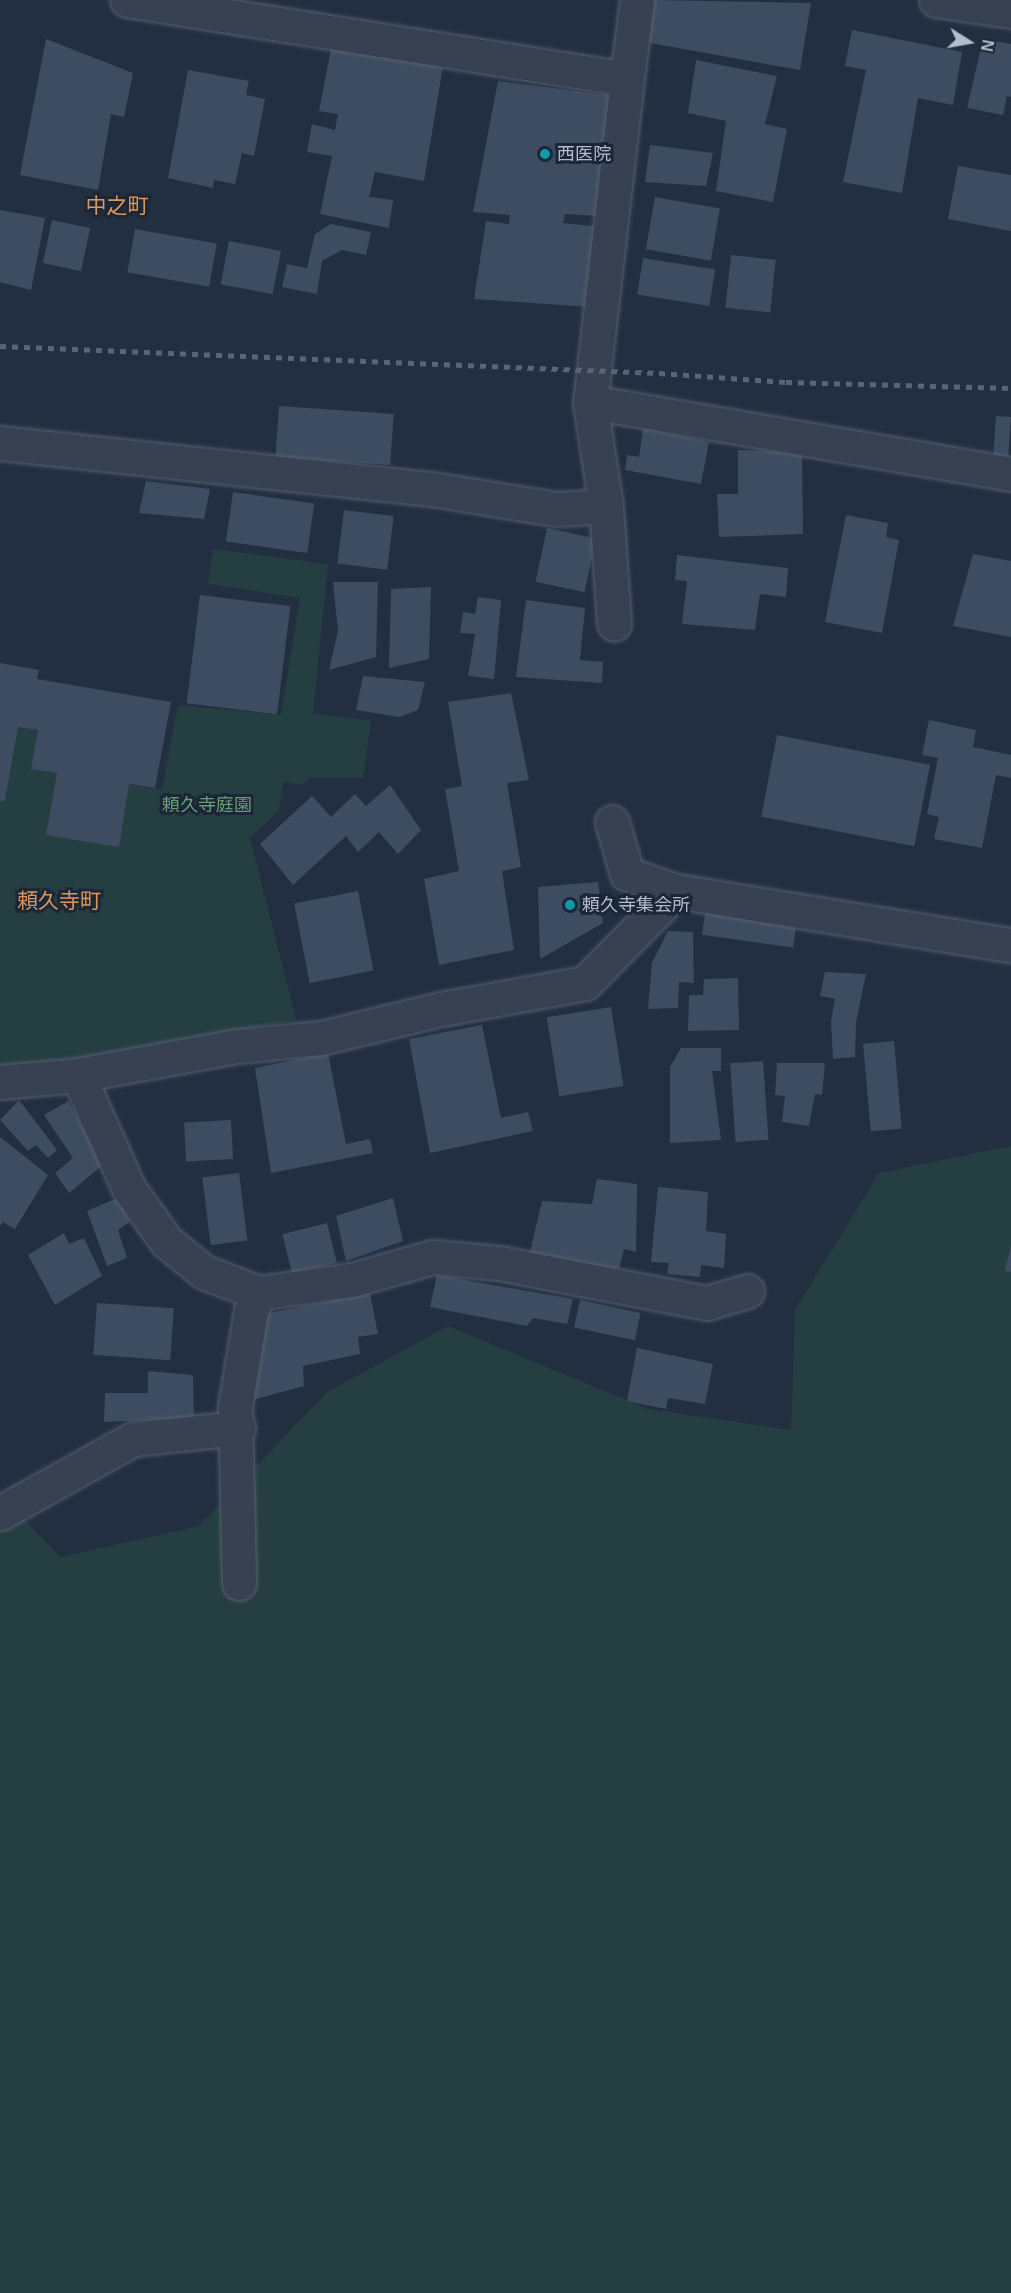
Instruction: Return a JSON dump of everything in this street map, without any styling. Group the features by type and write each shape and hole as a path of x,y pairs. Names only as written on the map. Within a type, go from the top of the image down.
{"street":[{"path":"127,0 627,79"},
{"path":"614,624 606,506 590,402 637,0"},
{"path":"936,0 1011,10"},
{"path":"590,402 1011,474"},
{"path":"0,443 432,489 556,508 606,506"},
{"path":"612,822 627,874 676,891 1011,945"},
{"path":"0,1082 78,1075 238,1046 321,1038 441,1009 585,983 676,891"},
{"path":"78,1075 129,1190 167,1242 204,1272 259,1293 352,1280 433,1257 499,1263 707,1303 747,1290"},
{"path":"239,1583 238,1428 235,1407 251,1311 259,1293"},
{"path":"0,1513 133,1439 238,1428"}],"green space":[{"name":"頼久寺庭園","path":"213,549 328,564 313,713 371,721 363,778 310,778 303,785 283,782 279,810 250,838 296,1020 0,1073 0,801 5,801 18,727 38,730 32,769 162,790 178,705 281,715 300,598 208,584"},
{"path":"1011,1146 1011,2293 0,2293 0,1493 60,1557 199,1526 327,1392 448,1326 648,1409 791,1430 795,1310 879,1173"}],"building":[{"path":"651,0 811,3 800,70 645,42"},
{"path":"852,30 962,52 953,105 918,98 902,193 843,182 866,70 845,66"},
{"path":"46,39 133,73 124,117 111,114 98,190 20,175"},
{"path":"983,39 1011,44 1011,97 1007,96 1003,115 967,108"},
{"path":"331,49 443,66 424,181 375,172 369,197 393,200 389,228 320,214 332,156 307,152 312,124 335,130 338,114 319,111"},
{"path":"696,60 777,76 765,124 787,129 773,202 716,191 726,121 688,113"},
{"path":"188,70 249,81 246,95 265,99 254,156 242,153 235,184 214,180 213,188 168,178"},
{"name":"西医院","path":"498,81 614,96 600,216 565,214 563,223 601,227 589,307 474,299 486,221 509,224 510,215 473,212"},
{"path":"650,145 713,153 706,186 645,182"},
{"path":"958,166 1011,175 1011,231 948,219"},
{"path":"655,197 720,208 711,261 646,249"},
{"path":"0,210 45,218 31,290 0,282"},
{"path":"52,220 90,228 81,271 43,263"},
{"path":"331,224 371,232 366,255 342,250 322,261 317,294 282,287 287,264 307,268 315,234"},
{"path":"135,229 217,243 209,287 127,272"},
{"path":"229,241 281,251 273,294 221,284"},
{"path":"731,255 776,260 770,312 725,308"},
{"path":"643,258 715,269 709,306 637,295"},
{"path":"279,406 394,414 390,465 275,457"},
{"path":"996,416 1011,417 1008,456 993,455"},
{"path":"643,428 709,442 701,484 625,470 627,455 639,457"},
{"path":"738,450 802,452 803,534 719,537 717,494 738,494"},
{"path":"146,481 210,489 204,519 139,513"},
{"path":"233,492 314,503 307,553 226,542"},
{"path":"344,510 394,516 387,570 337,564"},
{"path":"846,515 888,523 886,537 899,540 882,633 825,622"},
{"path":"547,528 596,538 584,592 536,582"},
{"path":"973,554 1011,561 1011,637 953,626"},
{"path":"677,555 788,568 786,597 760,594 755,630 682,624 687,581 675,580"},
{"path":"333,582 378,582 376,657 329,670 338,631"},
{"path":"431,587 429,659 389,668 391,589"},
{"path":"200,595 290,606 277,714 187,703"},
{"path":"478,597 501,600 494,679 468,676 475,634 460,633 463,612 475,614"},
{"path":"526,600 585,608 580,660 603,662 602,683 516,677"},
{"path":"0,663 39,670 37,679 171,702 155,788 129,784 119,847 46,835 57,773 31,769 38,730 18,727 5,801 0,801"},
{"path":"363,676 425,682 418,710 399,717 356,710"},
{"path":"511,693 529,780 507,783 521,867 502,871 514,950 439,965 424,879 459,871 445,789 462,786 448,702"},
{"path":"929,720 976,730 973,747 1011,755 1011,778 996,775 982,848 934,839 939,817 927,814 938,758 922,755"},
{"path":"777,735 930,765 914,846 761,816"},
{"path":"390,785 421,830 398,854 379,832 358,852 346,836 293,885 260,844 312,796 331,817 355,794 366,806"},
{"name":"頼久寺集会所","path":"598,882 603,923 540,959 538,887"},
{"path":"358,891 373,971 310,983 294,903"},
{"path":"706,907 797,920 793,948 702,935"},
{"path":"668,931 693,932 694,983 679,982 678,1008 648,1009 652,963"},
{"path":"825,972 866,974 856,1022 855,1057 833,1059 831,1021 835,999 820,996"},
{"path":"738,978 739,1030 688,1031 689,995 703,995 704,979"},
{"path":"611,1007 624,1086 559,1096 547,1017"},
{"path":"482,1025 501,1118 528,1112 533,1131 430,1153 409,1039"},
{"path":"894,1041 902,1129 871,1131 863,1044"},
{"path":"681,1048 721,1048 721,1071 712,1071 721,1140 670,1143 670,1067"},
{"path":"328,1053 346,1144 370,1139 373,1153 271,1173 255,1068"},
{"path":"763,1061 769,1140 736,1142 730,1063"},
{"path":"777,1063 825,1063 822,1095 815,1094 809,1126 782,1122 785,1096 775,1095"},
{"path":"19,1100 57,1150 48,1158 36,1145 28,1151 0,1120"},
{"path":"68,1101 104,1164 69,1193 55,1173 73,1158 44,1115"},
{"path":"231,1120 233,1159 186,1161 184,1122"},
{"path":"0,1137 48,1175 15,1229 3,1222 0,1226"},
{"path":"239,1173 247,1240 211,1245 202,1178"},
{"path":"597,1179 637,1184 636,1252 624,1249 619,1269 529,1256 542,1201 592,1204"},
{"path":"658,1187 708,1192 706,1231 726,1234 724,1268 701,1265 700,1277 667,1274 669,1263 651,1262"},
{"path":"117,1198 130,1222 118,1230 127,1258 107,1266 87,1211"},
{"path":"393,1198 403,1241 346,1261 336,1216"},
{"path":"327,1223 337,1263 292,1274 282,1234"},
{"path":"64,1233 69,1244 84,1238 102,1276 55,1305 28,1255"},
{"path":"1011,1245 1011,1272 1005,1271"},
{"path":"437,1275 573,1299 567,1324 533,1318 527,1326 430,1307"},
{"path":"370,1293 378,1334 358,1337 360,1354 303,1366 304,1386 248,1401 260,1315"},
{"path":"580,1300 641,1313 635,1340 574,1327"},
{"path":"97,1303 174,1308 170,1360 93,1355"},
{"path":"637,1348 713,1364 705,1404 668,1398 666,1409 627,1401"},
{"path":"148,1371 193,1375 194,1418 104,1422 105,1393 148,1393"}],"railway":[{"path":"0,346 659,373 786,382 1011,388"}],"place":[{"name":"西医院","path":"545,154"},
{"name":"頼久寺集会所","path":"570,905"}],"district":[{"name":"中之町","path":"117,206"},
{"name":"頼久寺町","path":"59,901"}]}
